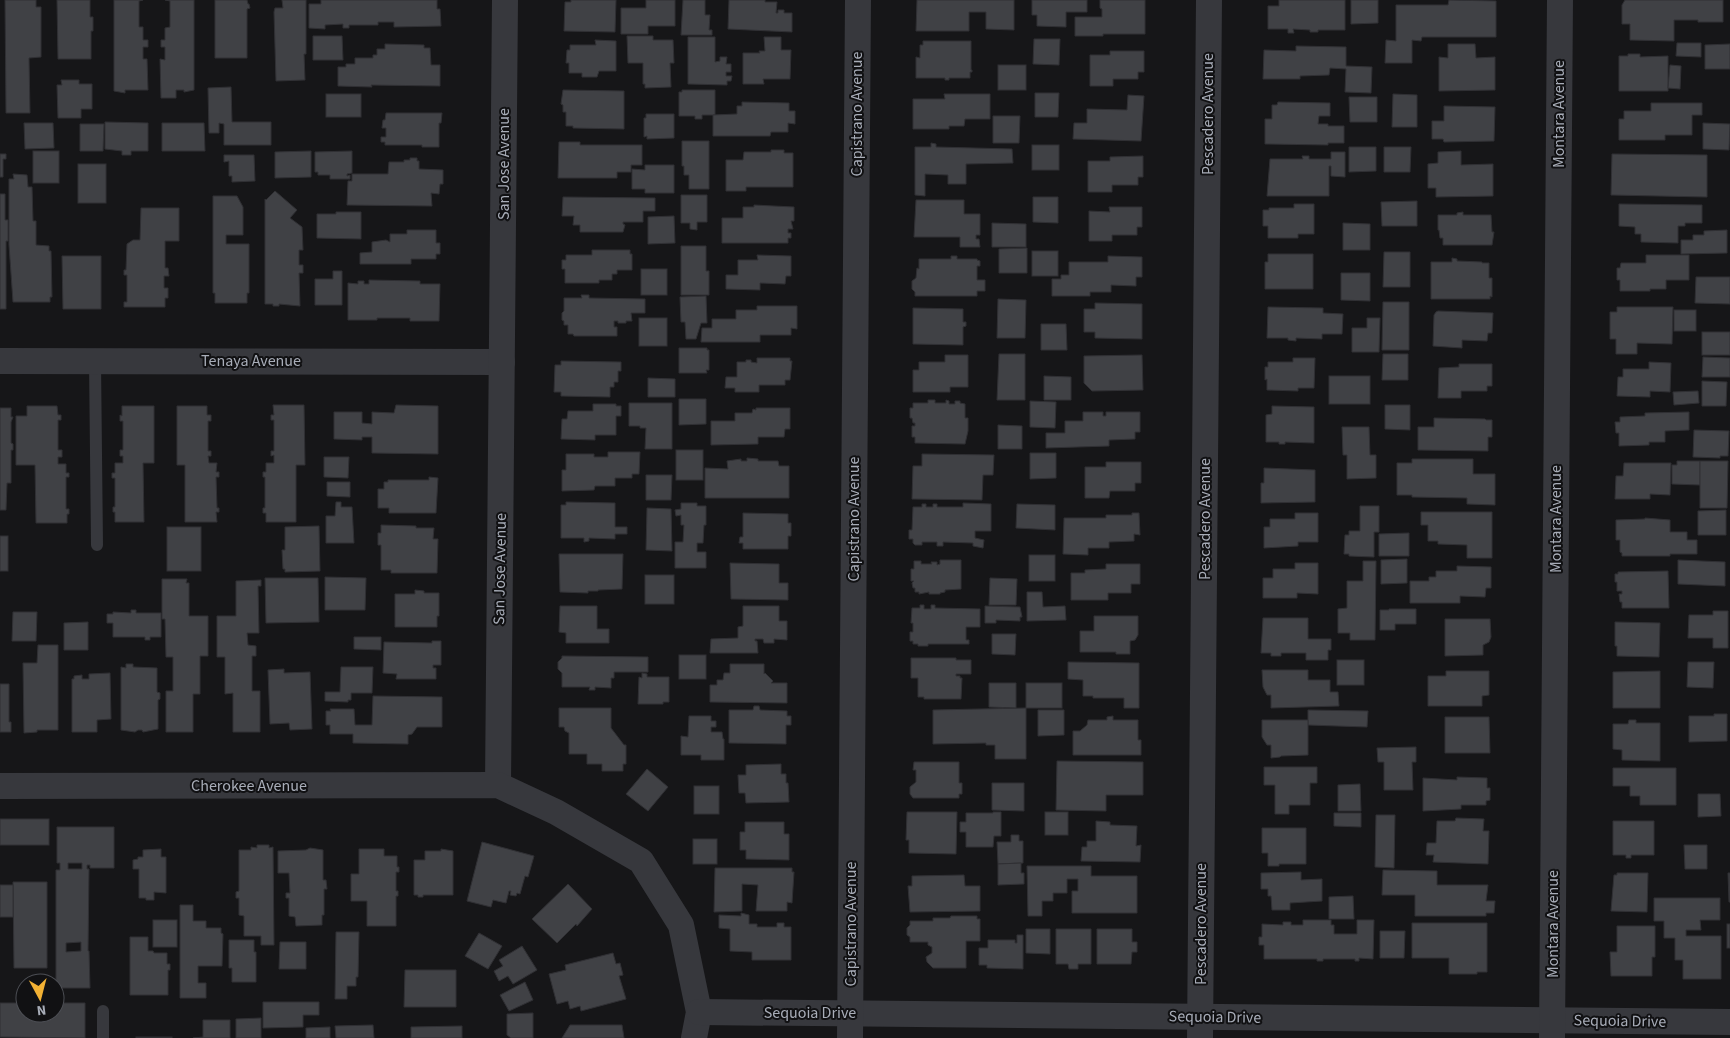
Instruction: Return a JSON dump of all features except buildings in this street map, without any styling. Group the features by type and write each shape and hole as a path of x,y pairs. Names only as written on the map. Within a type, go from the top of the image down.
{"street":[{"name":"San Jose Avenue","path":"498,785 505,0"},
{"name":"Capistrano Avenue","path":"850,1026 858,0"},
{"name":"Pescadero Avenue","path":"1201,1027 1210,0"},
{"name":"Montara Avenue","path":"1552,1029 1560,0"},
{"name":"Tenaya Avenue","path":"0,361 502,362"},
{"name":"Cherokee Avenue","path":"0,786 498,785"},
{"path":"498,785 556,812 641,861 681,925 699,1012 694,1038"},
{"name":"Sequoia Drive","path":"699,1012 850,1026 1552,1029 1730,1022"}],"lane":[{"path":"96,361 97,545"},
{"path":"103,1011 103,1038"}]}
